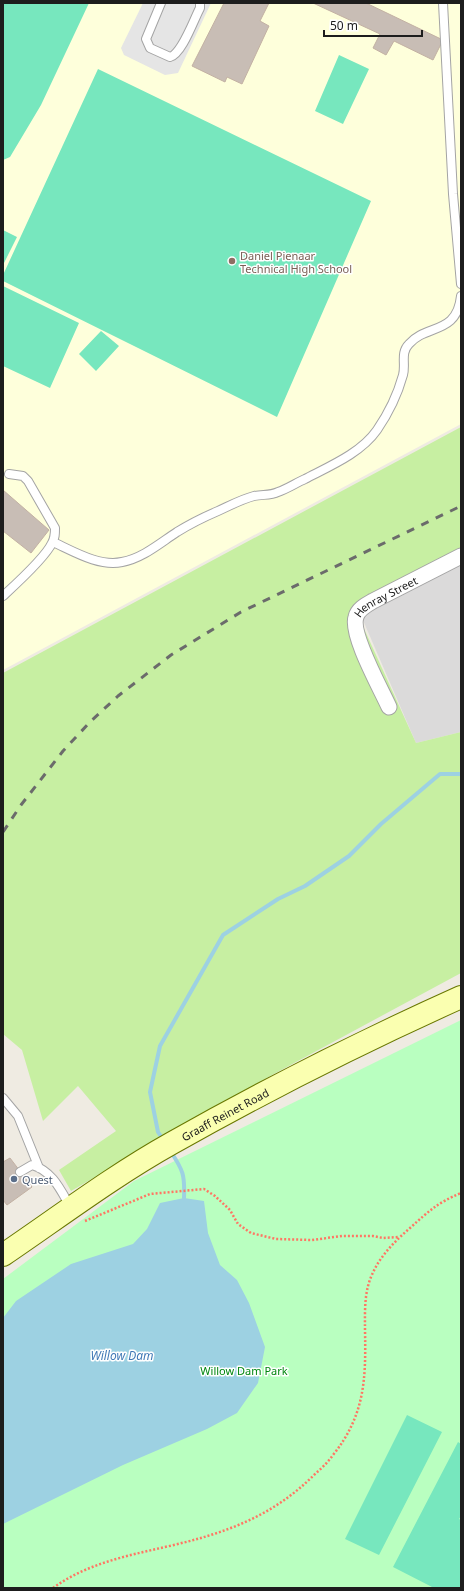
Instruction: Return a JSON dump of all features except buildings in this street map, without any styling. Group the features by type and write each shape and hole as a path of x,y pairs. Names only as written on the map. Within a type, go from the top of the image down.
{"main road":[{"name":"Graaff Reinet Road","path":"3,1255 74,1216 170,1144 287,1081 461,997"}],"street":[{"name":"Henray Street","path":"389,707 360,645 356,631 356,616 363,606 461,556"}],"lane":[{"path":"161,3 146,39 150,48 170,57 178,52 182,45 200,8 200,3"},
{"path":"443,3 453,194 461,284"},
{"path":"53,542 94,560 110,563 122,562 143,554 179,531 218,511 254,496 277,493 331,466 362,446 377,430 393,400 404,374 404,350 415,338 449,322 460,303 461,296"},
{"path":"3,596 47,552 55,535 55,528 31,485 23,476 9,474"},
{"path":"3,1098 18,1116 39,1168"},
{"path":"20,1172 32,1166 39,1168 52,1177 74,1216"}],"path":[{"path":"74,1216 111,1211 150,1194 204,1189 215,1196 230,1210 238,1224 251,1233 276,1239 312,1240 342,1236 373,1236 383,1238 399,1237"},
{"path":"53,1588 71,1576 94,1566 209,1535 256,1517 288,1499 327,1462 342,1443 359,1408 362,1397 366,1372 365,1308 367,1288 370,1278 385,1252 399,1237 430,1209 439,1203 461,1193"}],"shaded area":[{"name":"Daniel Pienaar Technical High School","path":"3,3 461,3 461,424 3,670"},
{"path":"143,3 211,3 178,73 165,75 124,55 121,48"},
{"path":"461,557 461,732 416,743 359,611"}],"green space":[{"path":"3,3 89,3 41,105 10,157 3,160"},
{"path":"339,55 369,69 343,124 315,111"},
{"path":"98,69 371,201 277,417 3,281 3,275"},
{"path":"3,230 17,237 3,265"},
{"path":"3,286 79,323 50,388 3,366"},
{"path":"101,331 119,346 96,371 79,354"},
{"path":"461,427 461,555 356,611 416,743 461,732 461,973 272,1075 71,1191 59,1170 116,1131 78,1086 43,1121 22,1050 3,1034 3,673"},
{"name":"Willow Dam Park","path":"461,1020 461,1588 3,1588 3,1279 134,1181"},
{"path":"407,1415 442,1432 379,1555 345,1539"},
{"path":"458,1442 461,1444 461,1516 459,1519 461,1520 461,1588 434,1588 393,1567"}],"water":[{"name":"Willow Dam","path":"184,1198 204,1201 208,1233 220,1265 237,1280 249,1303 265,1347 258,1383 237,1413 207,1429 123,1465 3,1524 3,1318 16,1301 71,1264 133,1244 147,1229 160,1203"}],"waterway":[{"path":"164,1141 158,1132 150,1092 160,1046 223,935 278,899 305,886 349,856 381,824 440,774 461,774"},
{"path":"171,1152 182,1173 184,1198"}],"railway":[{"path":"3,832 21,805 63,751 90,722 118,696 171,655 241,612 461,506"}],"place":[{"name":"Daniel Pienaar Technical High School","path":"232,261"},
{"name":"Quest","path":"14,1179"}]}
